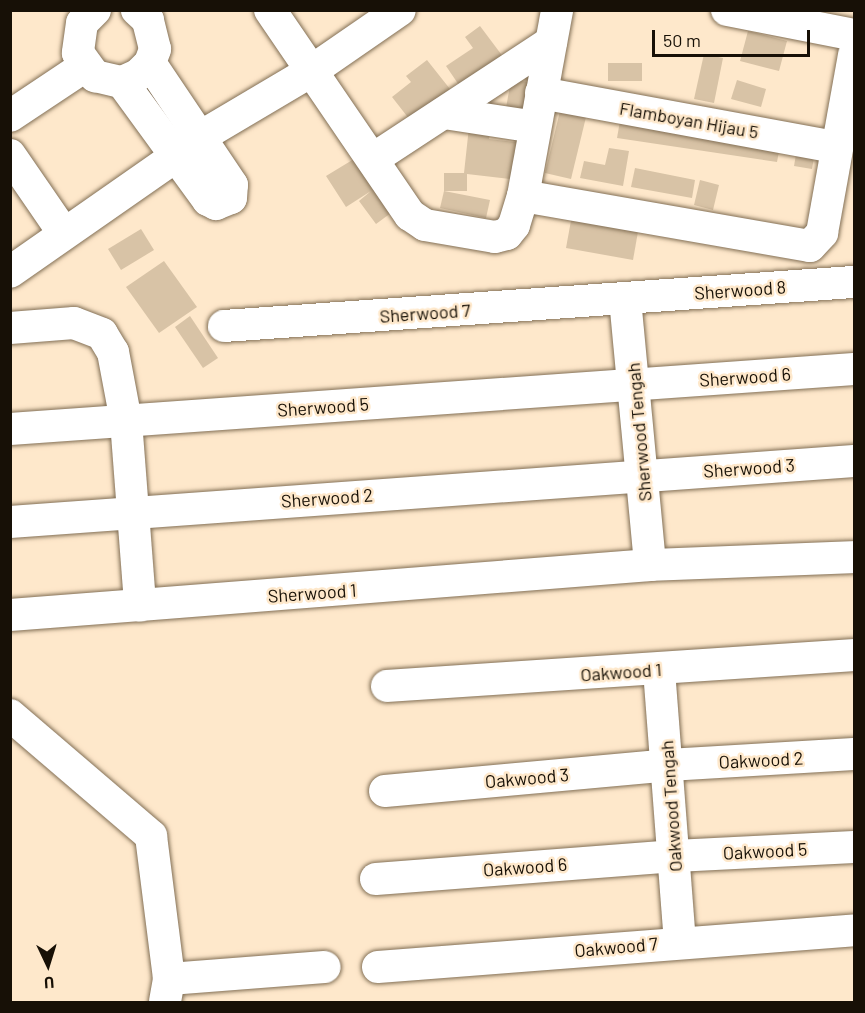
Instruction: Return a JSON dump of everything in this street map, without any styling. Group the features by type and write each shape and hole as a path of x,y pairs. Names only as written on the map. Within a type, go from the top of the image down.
{"street":[{"path":"270,10 310,72 410,215 425,225 495,237 507,234 514,225 523,196 557,10"},
{"path":"10,272 63,232 188,146 310,72 400,10"},
{"path":"727,10 855,35"},
{"path":"122,82 138,75 150,63 155,49 150,14"},
{"path":"83,15 78,53 84,66 95,76 122,82 188,146"},
{"path":"373,159 551,42"},
{"path":"523,196 810,246 822,234 836,147 855,55"},
{"path":"150,63 188,146"},
{"path":"10,116 84,66"},
{"name":"Flamboyan Hijau 5","path":"541,93 836,147"},
{"path":"444,113 535,127"},
{"path":"10,155 63,232"},
{"name":"Sherwood 8","path":"625,299 855,282"},
{"name":"Sherwood 7","path":"224,326 625,299"},
{"name":"Sherwood Tengah","path":"625,299 635,385 650,564"},
{"path":"10,328 74,323 102,334 113,352 126,421 135,512 140,605"},
{"name":"Sherwood 6","path":"635,385 855,369"},
{"name":"Sherwood 5","path":"10,429 635,385"},
{"name":"Sherwood 3","path":"643,474 855,461"},
{"name":"Sherwood 2","path":"10,522 643,474"},
{"name":"Sherwood 1","path":"10,615 650,564 855,557"},
{"name":"Oakwood 1","path":"387,686 659,670 855,655"},
{"name":"Oakwood Tengah","path":"659,670 680,942"},
{"path":"10,715 151,836 167,991 325,967"},
{"name":"Oakwood 2","path":"668,765 855,754"},
{"name":"Oakwood 3","path":"385,790 668,765"},
{"name":"Oakwood 5","path":"675,856 855,847"},
{"name":"Oakwood 6","path":"376,879 675,856"},
{"name":"Oakwood 7","path":"378,967 855,930"}],"building":[{"path":"480,26 507,62 463,91 446,66 473,48 465,37"},
{"path":"748,31 787,41 779,71 740,61"},
{"path":"704,54 723,58 714,103 694,99"},
{"path":"427,60 450,89 410,120 392,97 411,82 406,76"},
{"path":"608,63 642,63 642,81 608,81"},
{"path":"511,80 529,82 525,110 506,108"},
{"path":"737,80 766,89 761,107 731,99"},
{"path":"561,107 587,113 571,179 545,173"},
{"path":"620,121 780,146 777,162 617,138"},
{"path":"469,127 490,129 489,139 523,143 519,180 467,174 467,191 444,191 444,173 464,173"},
{"path":"798,143 816,146 812,169 794,166"},
{"path":"609,148 629,151 623,186 580,178 584,161 605,165"},
{"path":"354,159 391,213 376,224 359,201 371,191 346,207 326,176"},
{"path":"635,168 695,180 692,198 631,187"},
{"path":"700,180 719,185 713,210 694,205"},
{"path":"444,191 490,200 486,218 440,208"},
{"path":"572,215 639,226 633,260 566,248"},
{"path":"141,229 154,250 121,270 108,249"},
{"path":"164,261 197,307 159,333 126,287"},
{"path":"190,316 218,358 203,368 175,327"}]}
